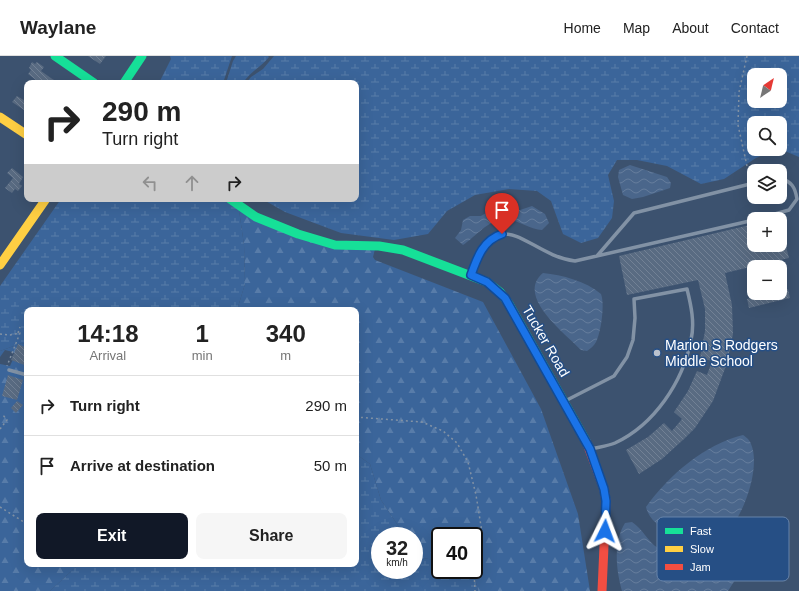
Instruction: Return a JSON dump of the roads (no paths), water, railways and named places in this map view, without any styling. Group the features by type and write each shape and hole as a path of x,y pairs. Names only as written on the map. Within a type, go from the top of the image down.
{"street":[{"path":"55,56 90,80"},
{"path":"126,80 142,56"},
{"path":"0,117 24,133"},
{"path":"0,265 44,202"},
{"name":"Tucker Road","path":"234,202 256,217 298,234 335,245 379,246 403,250 487,282 505,298 590,449 604,489 606,501 602,591"}],"lane":[{"path":"782,212 790,210 797,199 795,189 787,180"},
{"path":"596,257 634,213 747,185"},
{"path":"471,275 483,247 494,237 502,234 519,236 566,260 582,261 606,253 747,221"},
{"path":"564,401 614,376 627,357 633,340 635,318 634,300 687,288 692,308 692,339 684,368 667,398 643,425 614,443 590,449"},
{"path":"7,370 24,374"}],"water":[{"path":"630,165 667,177 671,183 670,188 632,199 623,195 618,177 619,170"},
{"path":"532,206 545,214 549,223 542,230 505,219 491,223 463,245 455,238 461,230 463,220 470,216 481,216 497,210 517,211"},
{"path":"543,273 574,279 595,289 601,294 603,304 598,337 592,347 587,351 581,350 564,334 538,303 535,292 536,282"},
{"path":"743,435 750,441 754,454 754,465 749,491 738,517 657,517 657,523 655,522 649,516 646,507 655,495 677,472 701,453"},
{"path":"632,522 657,547 657,581 734,581 728,591 622,591 618,574 617,547 621,531 625,523"}],"place":[{"name":"Marion S Rodgers Middle School","path":"657,353"}]}
